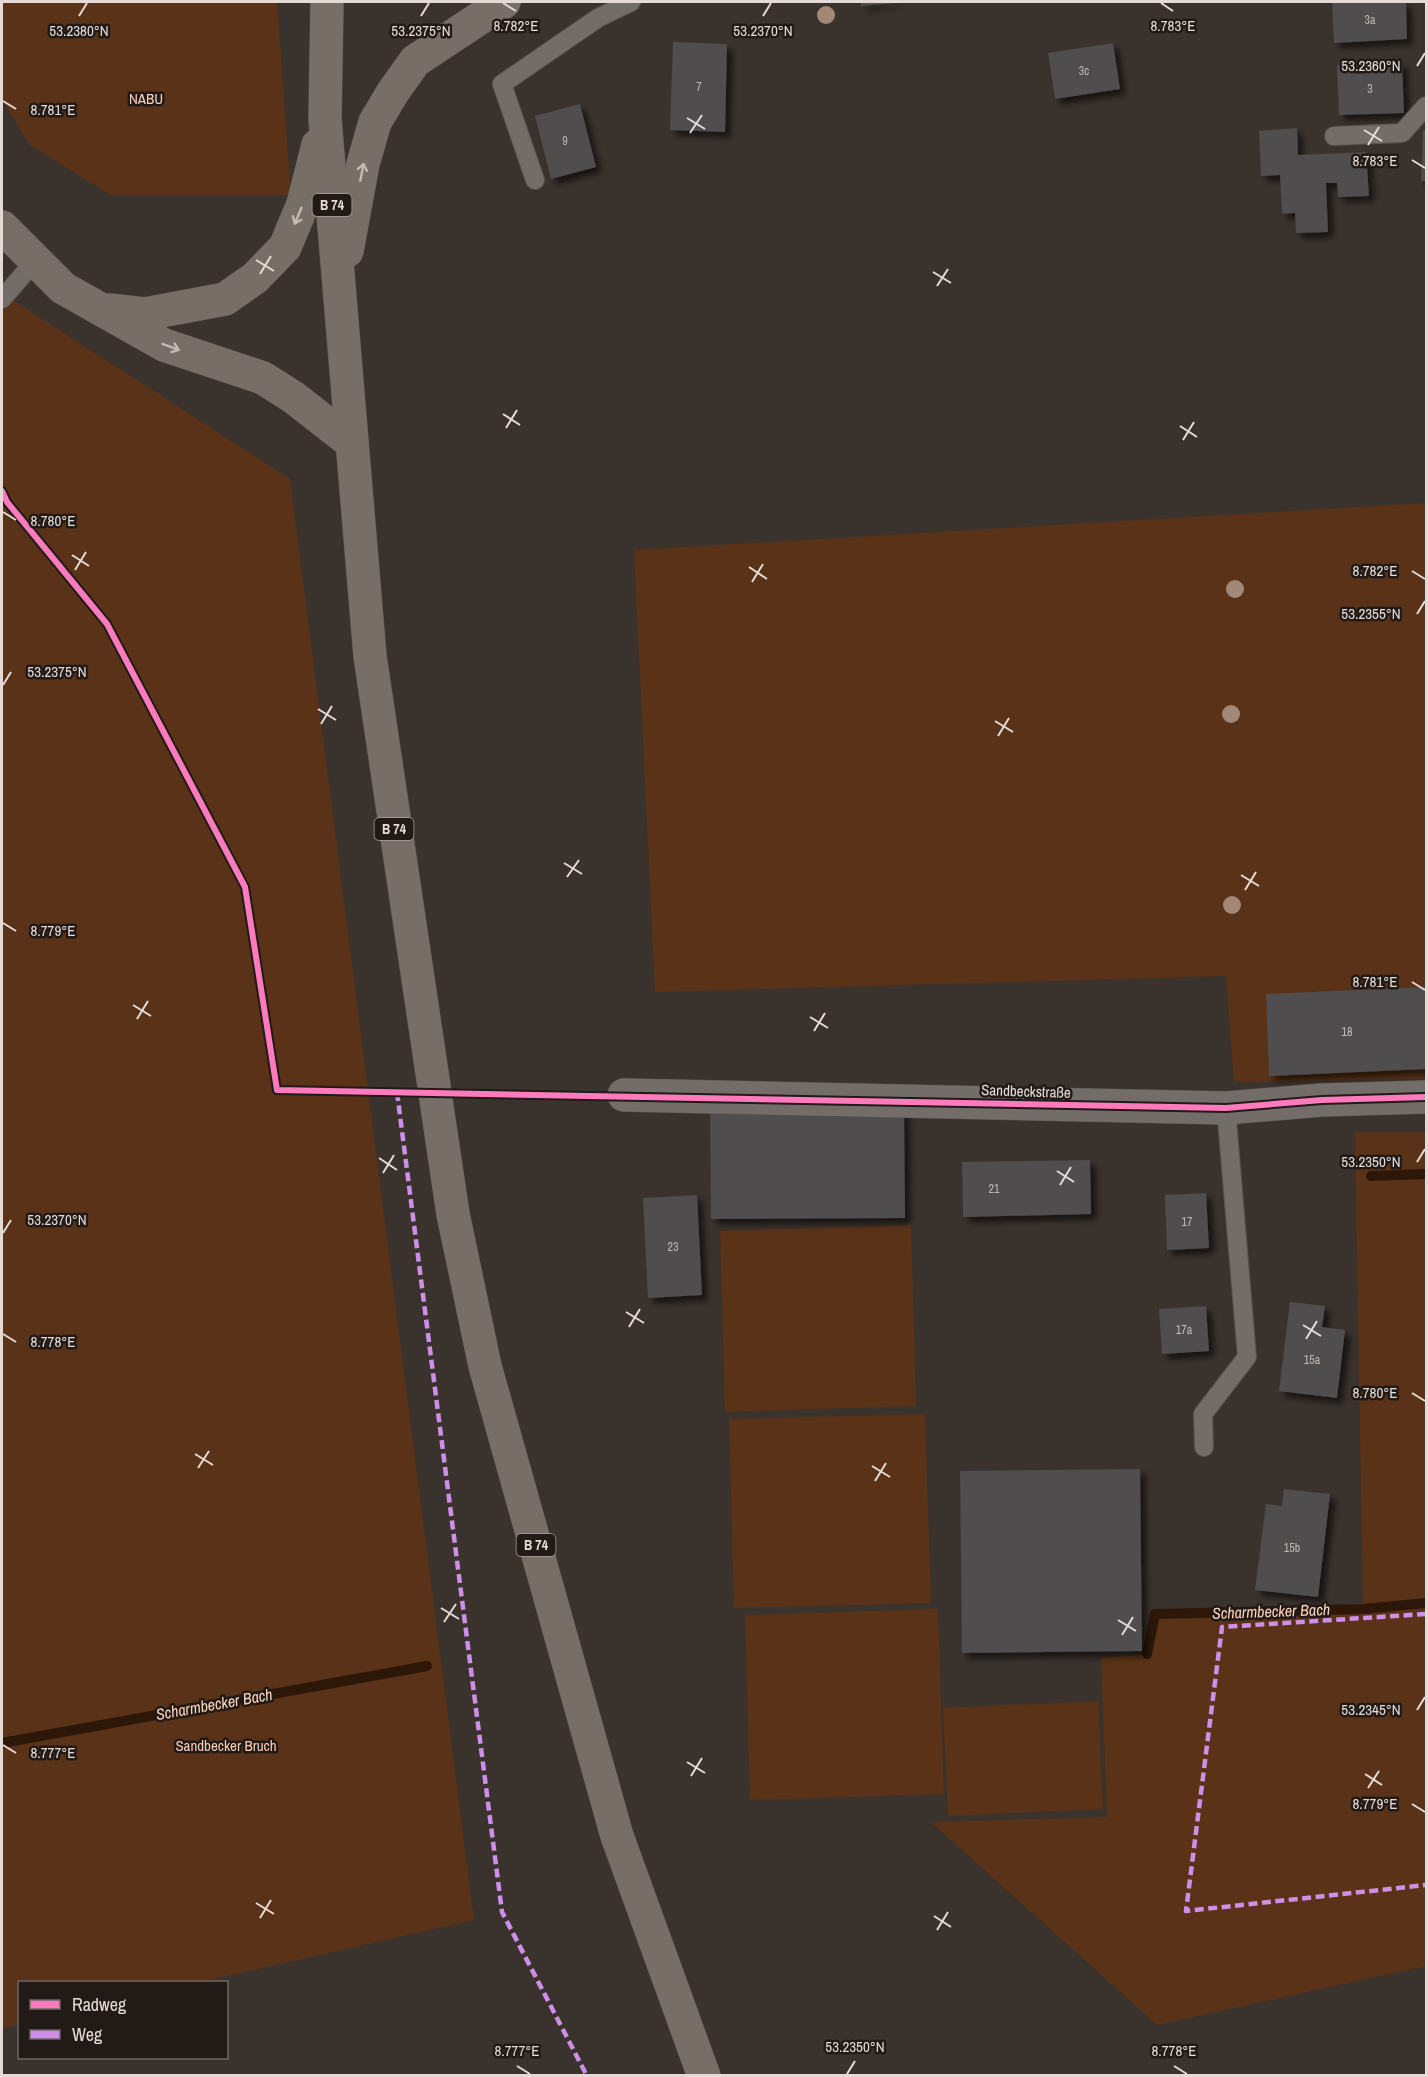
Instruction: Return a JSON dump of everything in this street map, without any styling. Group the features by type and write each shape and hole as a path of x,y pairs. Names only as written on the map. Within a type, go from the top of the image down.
{"main road":[{"name":"B 74","path":"327,2 325,119 370,656 397,855 453,1214 483,1354 617,1836 704,2076"},
{"path":"339,291 363,164 375,122 415,61 504,2"},
{"path":"101,309 145,314 214,302 225,299 255,278 285,247 303,204 325,119"},
{"path":"2,227 34,262 63,288 164,345 262,378 293,397 352,443"}],"street":[{"name":"Sandbeckstraße","path":"624,1095 1226,1108 1322,1100 1426,1097"}],"lane":[{"path":"535,180 502,84 598,18 631,2"},
{"path":"1334,136 1402,133 1426,106"},
{"path":"2,299 34,262"},
{"path":"1204,1447 1203,1414 1246,1357 1226,1108"}],"path":[{"path":"2,491 7,502 107,624 245,887 277,1090"}],"green space":[{"name":"NABU","path":"2,2 277,2 291,195 111,195 30,145 2,100"},
{"name":"Sandbecker Bruch","path":"2,293 290,479 474,1920 205,1981 18,1981 18,2024 2,2029"},
{"path":"1426,503 1426,1079 1234,1082 1226,976 655,992 634,550"},
{"path":"1355,1132 1426,1132 1426,1966 1157,2025 931,1822 1107,1817 1101,1658 1147,1654 1155,1614 1363,1609"},
{"path":"911,1225 916,1406 725,1412 720,1231"},
{"path":"925,1414 931,1603 734,1608 729,1419"},
{"path":"938,1609 944,1794 750,1800 745,1615"},
{"path":"1098,1701 1103,1809 948,1816 943,1708"}],"building":[{"path":"861,2 895,2 895,3 861,6"},
{"path":"1332,2 1406,2 1407,39 1334,43"},
{"path":"673,42 727,44 725,132 670,130"},
{"path":"1113,43 1120,89 1055,99 1048,53"},
{"path":"1402,62 1404,113 1339,115 1337,65"},
{"path":"580,104 596,167 551,179 535,116"},
{"path":"1297,128 1298,155 1366,152 1369,196 1338,197 1337,183 1326,183 1328,232 1296,233 1295,213 1282,214 1280,175 1261,176 1259,131"},
{"path":"1423,130 1426,130 1426,181 1421,181"},
{"path":"1426,987 1426,1069 1269,1076 1266,994"},
{"path":"904,1107 905,1218 711,1219 710,1108"},
{"path":"1090,1160 1091,1214 963,1217 962,1162"},
{"path":"1206,1193 1209,1248 1167,1250 1165,1195"},
{"path":"697,1195 702,1295 648,1298 643,1198"},
{"path":"1290,1302 1325,1306 1322,1327 1345,1330 1337,1398 1279,1391"},
{"path":"1206,1306 1209,1351 1162,1354 1159,1309"},
{"path":"1140,1469 1142,1651 962,1653 960,1471"},
{"path":"1284,1489 1330,1494 1318,1597 1255,1590 1266,1504 1282,1506"}],"waterway":[{"path":"1371,1176 1426,1174"},
{"name":"Scharmbecker Bach","path":"1147,1654 1155,1614 1364,1609 1426,1603"},
{"name":"Scharmbecker Bach","path":"2,1743 427,1666"}],"marked path":[{"path":"397,1092 502,1912 587,2076"},
{"path":"1426,1614 1222,1627 1186,1911 1426,1885"}],"cycle path":[{"path":"2,491 7,502 107,624 245,887 277,1090 1226,1108 1322,1100 1426,1097"}]}
